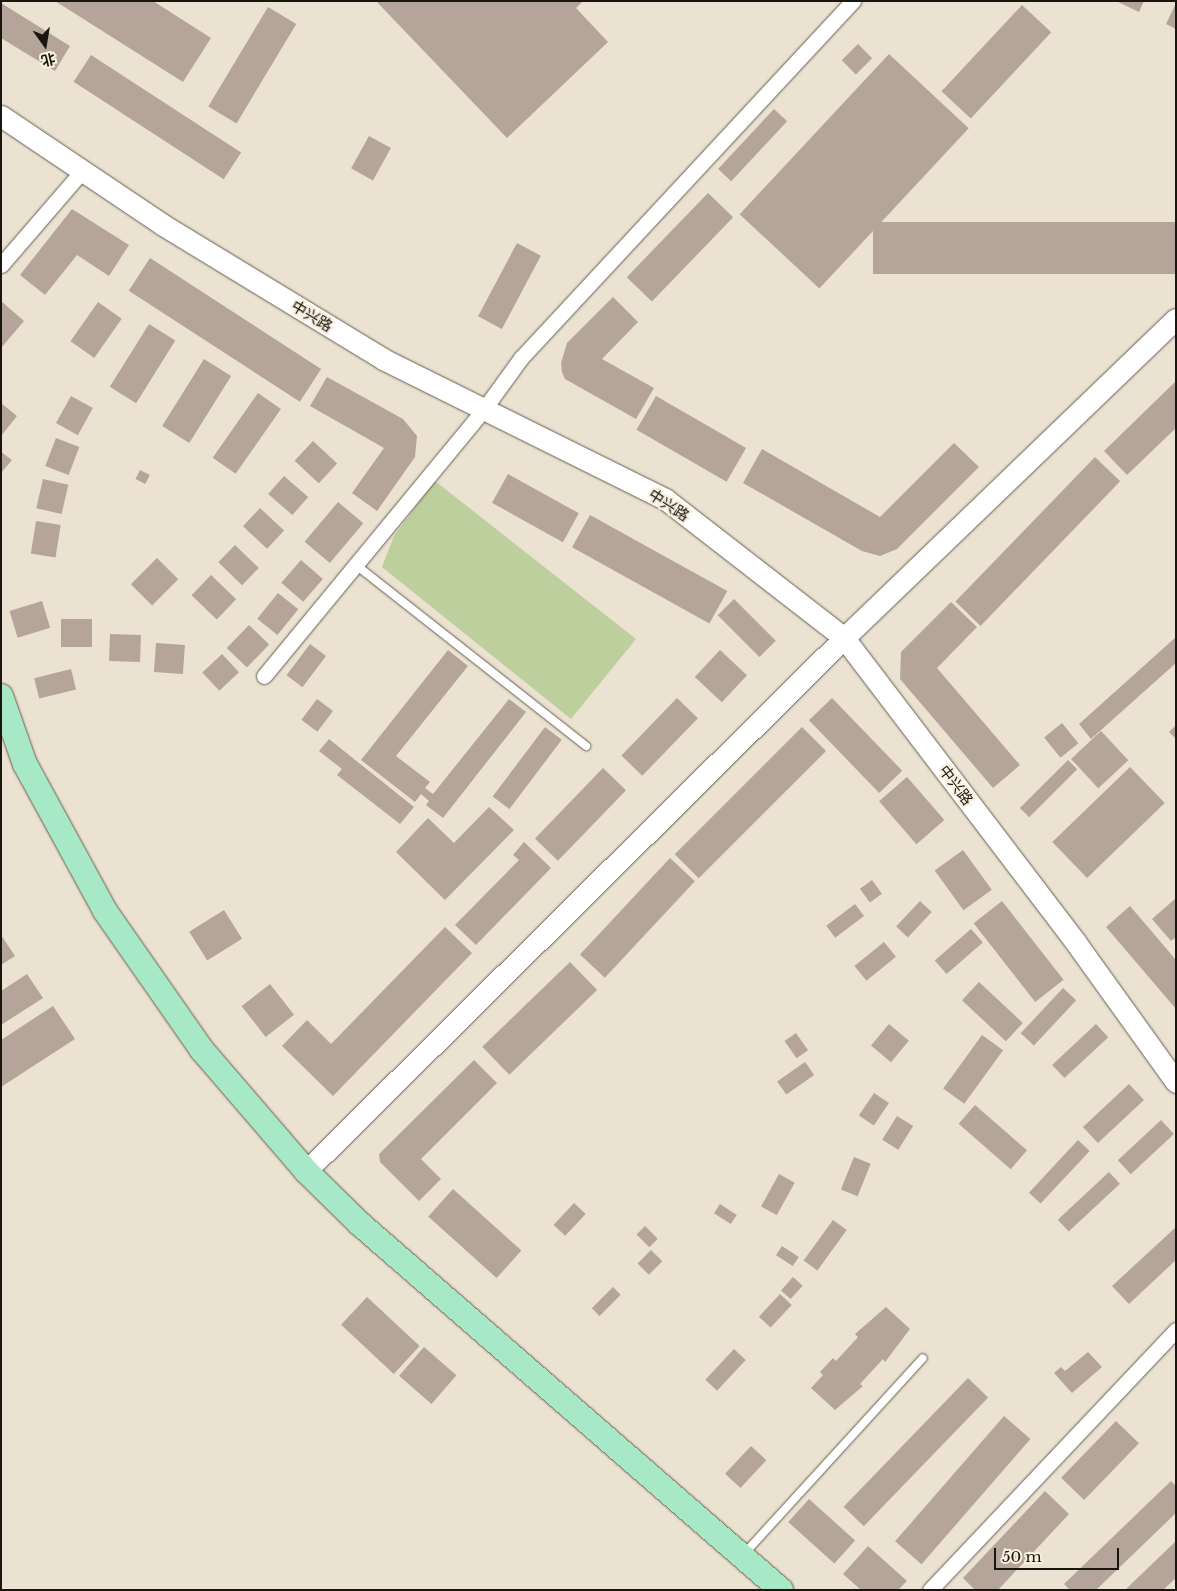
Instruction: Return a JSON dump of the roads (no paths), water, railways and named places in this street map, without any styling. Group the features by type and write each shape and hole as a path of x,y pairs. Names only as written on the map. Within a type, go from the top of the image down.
{"main road":[{"name":"中兴路","path":"1,116 171,230 383,359 664,499 844,638 1076,943 1176,1082"},
{"path":"306,1171 844,638 1176,319"},
{"path":"1,696 25,764 105,911 202,1050 306,1171 360,1224 781,1590"}],"street":[{"path":"264,676 484,409 521,358 853,1"},
{"path":"1,266 82,171"},
{"path":"930,1590 1176,1330"}],"lane":[{"path":"356,565 586,746"},
{"path":"742,1556 923,1358"}]}
